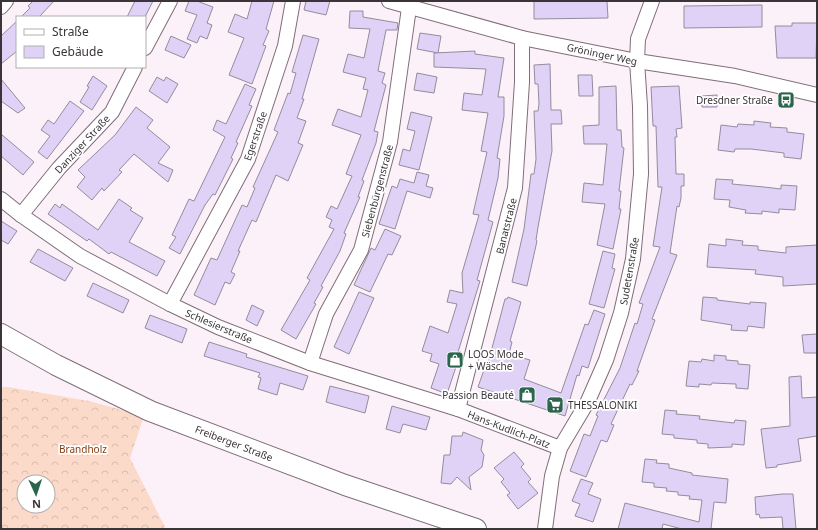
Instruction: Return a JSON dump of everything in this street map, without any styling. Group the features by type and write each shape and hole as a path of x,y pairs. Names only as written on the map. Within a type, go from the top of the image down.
{"main road":[{"name":"Freiberger Straße","path":"1,334 56,365 150,411 345,485 476,529"}],"street":[{"path":"1,7 6,1"},
{"path":"146,46 170,1"},
{"name":"Egerstraße","path":"170,304 248,159 285,46 293,1"},
{"name":"Gröninger Weg","path":"389,1 409,8 522,38 637,61 735,76 817,95"},
{"name":"Sudetenstraße","path":"545,529 552,476 560,448 588,401 606,360 621,313 633,259 641,174 640,106 637,61 640,31 652,1"},
{"name":"Siebenbürgenstraße","path":"310,363 326,314 361,250 390,142 409,8"},
{"name":"Banatstraße","path":"458,409 515,188 522,82 522,38"},
{"name":"Danziger Straße","path":"21,216 59,168 112,112 134,68"},
{"name":"Schlesierstraße","path":"1,199 21,216 80,256 170,304 218,327 310,363 458,409"},
{"name":"Hans-Kudlich-Platz","path":"458,409 560,448"}],"green space":[{"name":"Brandholz","path":"1,387 89,401 144,416 130,458 166,529 1,529"}],"building":[{"path":"33,1 54,1 40,16 22,16 30,8 28,6"},
{"path":"135,1 153,1 146,16 128,16"},
{"path":"189,1 197,1 213,7 207,23 212,25 207,39 200,36 197,43 187,39 197,15 185,11"},
{"path":"252,1 274,1 266,29 269,31 263,45 266,46 252,84 229,75 244,38 228,32 235,14 247,19"},
{"path":"306,1 330,1 326,15 304,10"},
{"path":"534,1 607,1 608,18 534,19"},
{"path":"762,5 762,27 684,28 684,6"},
{"path":"350,11 363,11 363,17 398,23 397,30 386,30 378,71 385,73 382,83 386,85 374,131 378,132 376,143 362,180 364,181 358,197 360,197 344,233 346,234 340,251 321,286 323,287 314,303 316,304 296,339 281,330 310,280 307,278 334,229 329,227 332,220 326,217 331,206 337,209 352,176 346,174 361,135 332,125 338,109 361,117 368,90 363,89 366,78 343,72 348,54 364,58 370,29 349,28"},
{"path":"16,22 16,52 1,64 1,36"},
{"path":"792,23 817,23 816,58 777,58 775,26 792,26"},
{"path":"420,33 441,36 438,53 417,49"},
{"path":"303,35 319,39 302,99 304,99 297,118 306,121 298,143 303,145 288,181 276,175 256,222 252,220 238,251 240,251 231,272 235,274 230,284 225,282 215,305 194,295 211,258 217,260 242,205 247,207 255,188 253,187 278,132 274,130 288,93 290,94 296,73 292,72"},
{"path":"171,36 191,45 184,58 165,50"},
{"path":"475,51 475,54 504,58 498,97 504,97 504,116 497,158 500,159 498,178 488,220 493,222 477,280 480,281 458,352 461,352 447,394 431,388 439,364 430,361 432,354 422,351 430,326 448,333 457,304 447,302 450,290 463,293 462,273 479,215 473,214 487,152 481,151 488,113 462,110 464,93 482,95 486,69 434,67 434,53"},
{"path":"550,64 551,110 561,110 562,124 551,124 552,151 538,227 537,241 527,286 512,282 524,229 531,174 534,174 536,159 534,111 538,111 539,104 538,84 535,84 534,65"},
{"path":"417,73 437,77 434,93 414,90"},
{"path":"578,75 592,75 593,96 579,96"},
{"path":"93,76 107,86 92,110 80,102 89,87 87,86"},
{"path":"157,77 164,81 166,77 178,84 167,103 149,91"},
{"path":"1,79 25,108 18,113 1,101"},
{"path":"245,84 256,89 249,105 252,106 236,142 238,143 231,158 233,159 215,195 213,194 205,205 180,254 169,248 176,237 172,235 189,199 194,201 225,137 213,130 217,120 226,124"},
{"path":"616,86 617,130 621,130 622,147 624,148 619,191 621,191 619,209 621,209 613,249 597,245 605,204 582,202 584,183 603,185 607,144 584,144 583,126 599,125 599,87"},
{"path":"679,86 682,128 676,129 676,174 684,174 684,186 681,186 681,198 679,207 677,206 670,253 677,255 652,319 655,320 637,371 639,371 632,385 630,384 611,424 614,425 607,442 601,440 586,477 570,471 584,434 590,436 598,416 596,415 620,368 643,304 639,303 660,247 653,246 662,187 658,187 656,126 653,126 651,87"},
{"path":"717,95 717,107 702,107 702,96"},
{"path":"70,101 84,111 47,159 38,152 50,136 41,130 48,120 54,124"},
{"path":"136,107 153,120 147,128 170,147 158,163 173,170 168,182 134,154 119,170 122,172 104,191 102,188 92,200 77,187 85,177 78,170 115,135"},
{"path":"411,112 432,117 419,170 399,165 403,149 410,151 415,131 407,129"},
{"path":"754,121 771,123 770,127 787,128 787,132 804,134 801,159 784,157 784,153 751,149 735,149 734,152 718,150 721,125 737,127 738,124 754,125"},
{"path":"1,134 34,162 23,175 1,156"},
{"path":"417,172 429,175 426,186 433,188 430,198 407,191 395,229 379,224 392,186 397,188 400,179 414,183"},
{"path":"716,179 733,180 732,184 781,189 781,185 797,186 795,210 779,209 779,213 762,211 762,214 745,213 746,210 729,207 730,200 714,199"},
{"path":"119,199 132,208 130,210 143,218 129,242 165,261 157,276 111,252 109,254 89,239 87,241 48,214 55,204 60,208 62,204 98,230"},
{"path":"1,221 17,231 8,244 1,240"},
{"path":"385,229 401,236 392,255 388,254 370,292 354,285 371,248 375,250"},
{"path":"726,239 743,241 742,245 758,246 758,250 786,253 786,247 817,245 817,284 783,286 783,277 755,274 756,270 707,267 709,244 726,246"},
{"path":"38,249 73,268 65,281 30,262"},
{"path":"603,251 615,254 612,268 615,269 604,308 589,304"},
{"path":"93,283 129,300 123,313 87,296"},
{"path":"359,292 374,298 349,354 334,347"},
{"path":"508,297 521,302 510,341 512,342 509,354 530,360 524,379 561,393 585,324 588,325 594,310 605,314 588,368 582,366 579,376 577,375 565,416 478,387 485,367 487,367 505,299"},
{"path":"703,297 750,304 750,302 766,303 764,328 748,326 747,331 731,330 732,325 701,320"},
{"path":"252,305 264,311 257,326 246,320"},
{"path":"150,315 187,329 182,343 145,328"},
{"path":"817,334 817,353 804,353 802,335"},
{"path":"209,342 247,354 246,357 308,376 303,390 280,383 277,395 258,389 261,378 258,377 260,373 204,356"},
{"path":"714,355 726,356 726,360 738,361 738,364 750,365 748,389 736,388 736,384 712,383 711,385 699,384 699,387 686,386 689,361 701,362 702,359 714,361"},
{"path":"801,376 802,398 817,397 817,436 798,439 801,461 766,468 761,429 790,426 789,377"},
{"path":"330,386 369,396 365,413 326,402"},
{"path":"392,406 430,417 426,430 403,424 400,433 386,429"},
{"path":"665,410 677,411 676,414 700,416 699,419 734,423 735,420 746,421 744,445 732,444 732,447 708,448 708,444 697,443 697,440 674,438 674,435 662,434"},
{"path":"463,432 483,440 481,450 484,455 482,467 469,477 471,490 457,477 451,484 441,483 444,455 450,455 452,436 462,436"},
{"path":"514,452 524,464 521,467 531,479 528,482 538,493 518,509 507,495 510,493 501,482 504,479 494,468"},
{"path":"645,459 657,460 656,463 669,464 669,468 692,473 692,475 728,479 726,503 714,502 711,529 682,529 663,524 662,529 618,529 625,503 699,522 702,500 689,499 690,496 678,495 678,492 666,491 667,488 654,487 654,483 642,482"},
{"path":"581,479 593,483 588,494 601,499 593,522 575,516 580,504 572,501"},
{"path":"793,494 796,529 783,529 782,517 760,518 759,514 756,515 755,497"}],"place":[{"name":"Dresdner Straße","path":"786,100"},
{"name":"LOOS Mode + Wäsche","path":"455,360"},
{"name":"Passion Beauté","path":"527,395"},
{"name":"THESSALONIKI","path":"555,405"}]}
